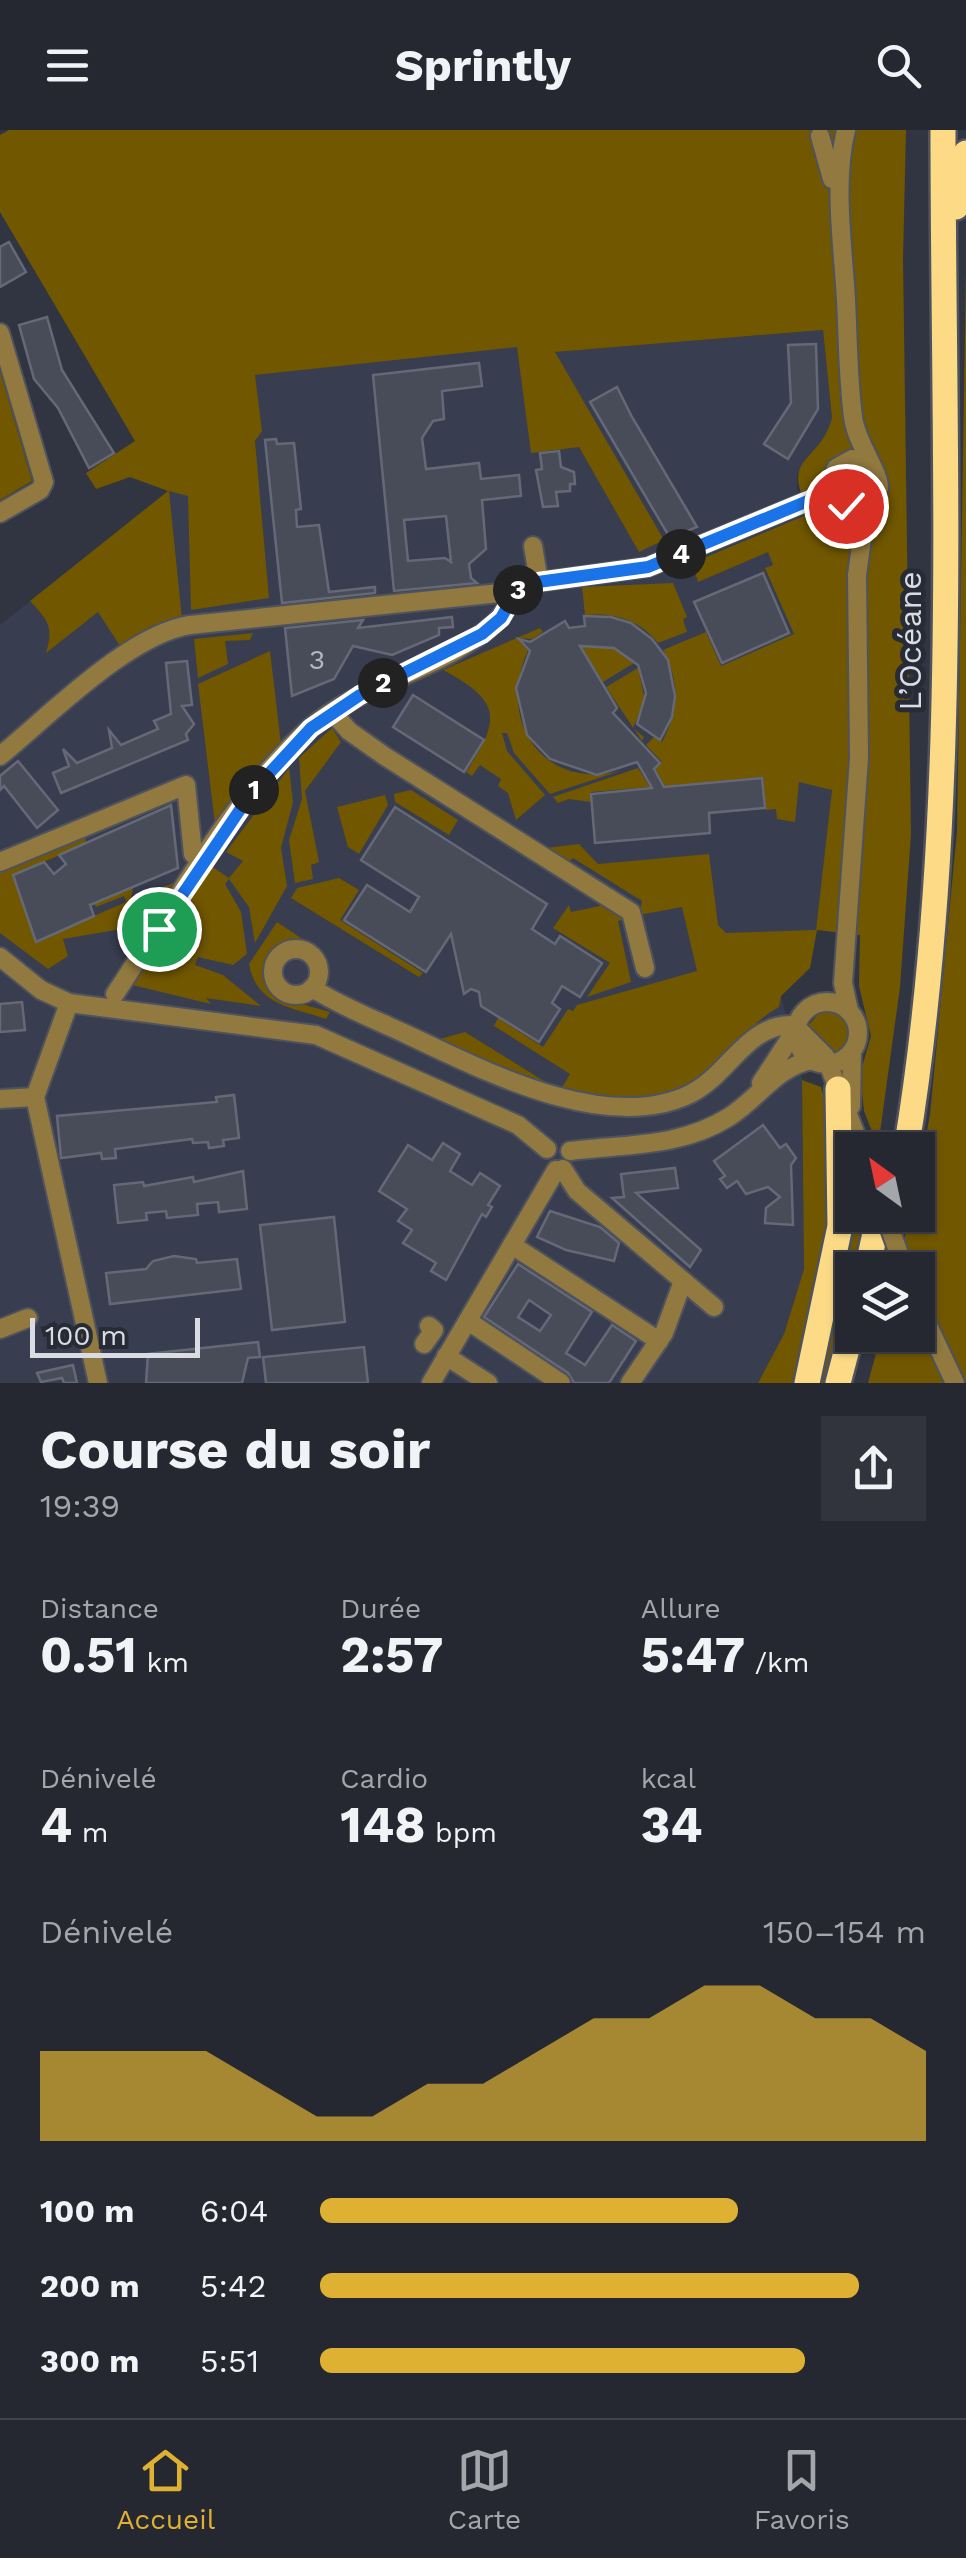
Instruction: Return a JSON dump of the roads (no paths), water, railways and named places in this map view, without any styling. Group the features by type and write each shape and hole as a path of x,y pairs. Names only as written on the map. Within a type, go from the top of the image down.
{"highway":[{"name":"L’Océane","path":"893,1132 914,978 926,806 928,130"},
{"name":"L’Océane","path":"908,1132 929,982 939,844 943,130"},
{"path":"943,278 953,255 958,182 966,153"},
{"path":"807,1383 840,1226 838,1089"},
{"path":"838,1383 846,1352"},
{"path":"854,1383 862,1352"}],"street":[{"path":"842,225 815,133 834,137 846,130"},
{"path":"846,130 840,157 853,415 844,461 832,475 832,491 846,506 857,575 859,758 843,984 858,1031 852,1051 850,1095 858,1132"},
{"path":"0,333 44,482 40,490 0,513"},
{"path":"853,415 879,488 867,504 857,575"},
{"path":"844,461 868,462"},
{"path":"0,756 134,647 159,632 183,626 517,590 538,582 648,567 832,491"},
{"path":"846,506 867,504"},
{"path":"533,546 538,582"},
{"path":"115,994 252,792 311,728 332,712 482,634 501,618 517,590"},
{"path":"332,712 349,731 386,757 630,912 645,968"},
{"path":"0,862 186,785 193,854"},
{"path":"754,1095 807,1009 820,1002 833,979 847,927"},
{"path":"3,965 41,990 69,1002 316,1035 518,1125 547,1150 546,1163 563,1164 684,1137 731,1116 784,1072 852,1051"},
{"path":"312,988 516,1084 602,1103 637,1105 686,1096 724,1071 764,1030 796,1028"},
{"path":"69,1002 35,1097 46,1174 98,1383"},
{"path":"820,1002 839,1004 850,1011"},
{"path":"796,1028 799,1047 820,1062 838,1089 855,1132"},
{"path":"0,1099 35,1097"},
{"path":"431,1383 563,1164"},
{"path":"563,1164 577,1191 714,1306"},
{"path":"512,1245 660,1342"},
{"path":"630,1383 660,1342 683,1280"},
{"path":"0,1329 28,1318"},
{"path":"468,1322 561,1383"},
{"path":"935,1341 955,1383"},
{"path":"932,1352 942,1383"},
{"path":"446,1356 488,1383"}]}
